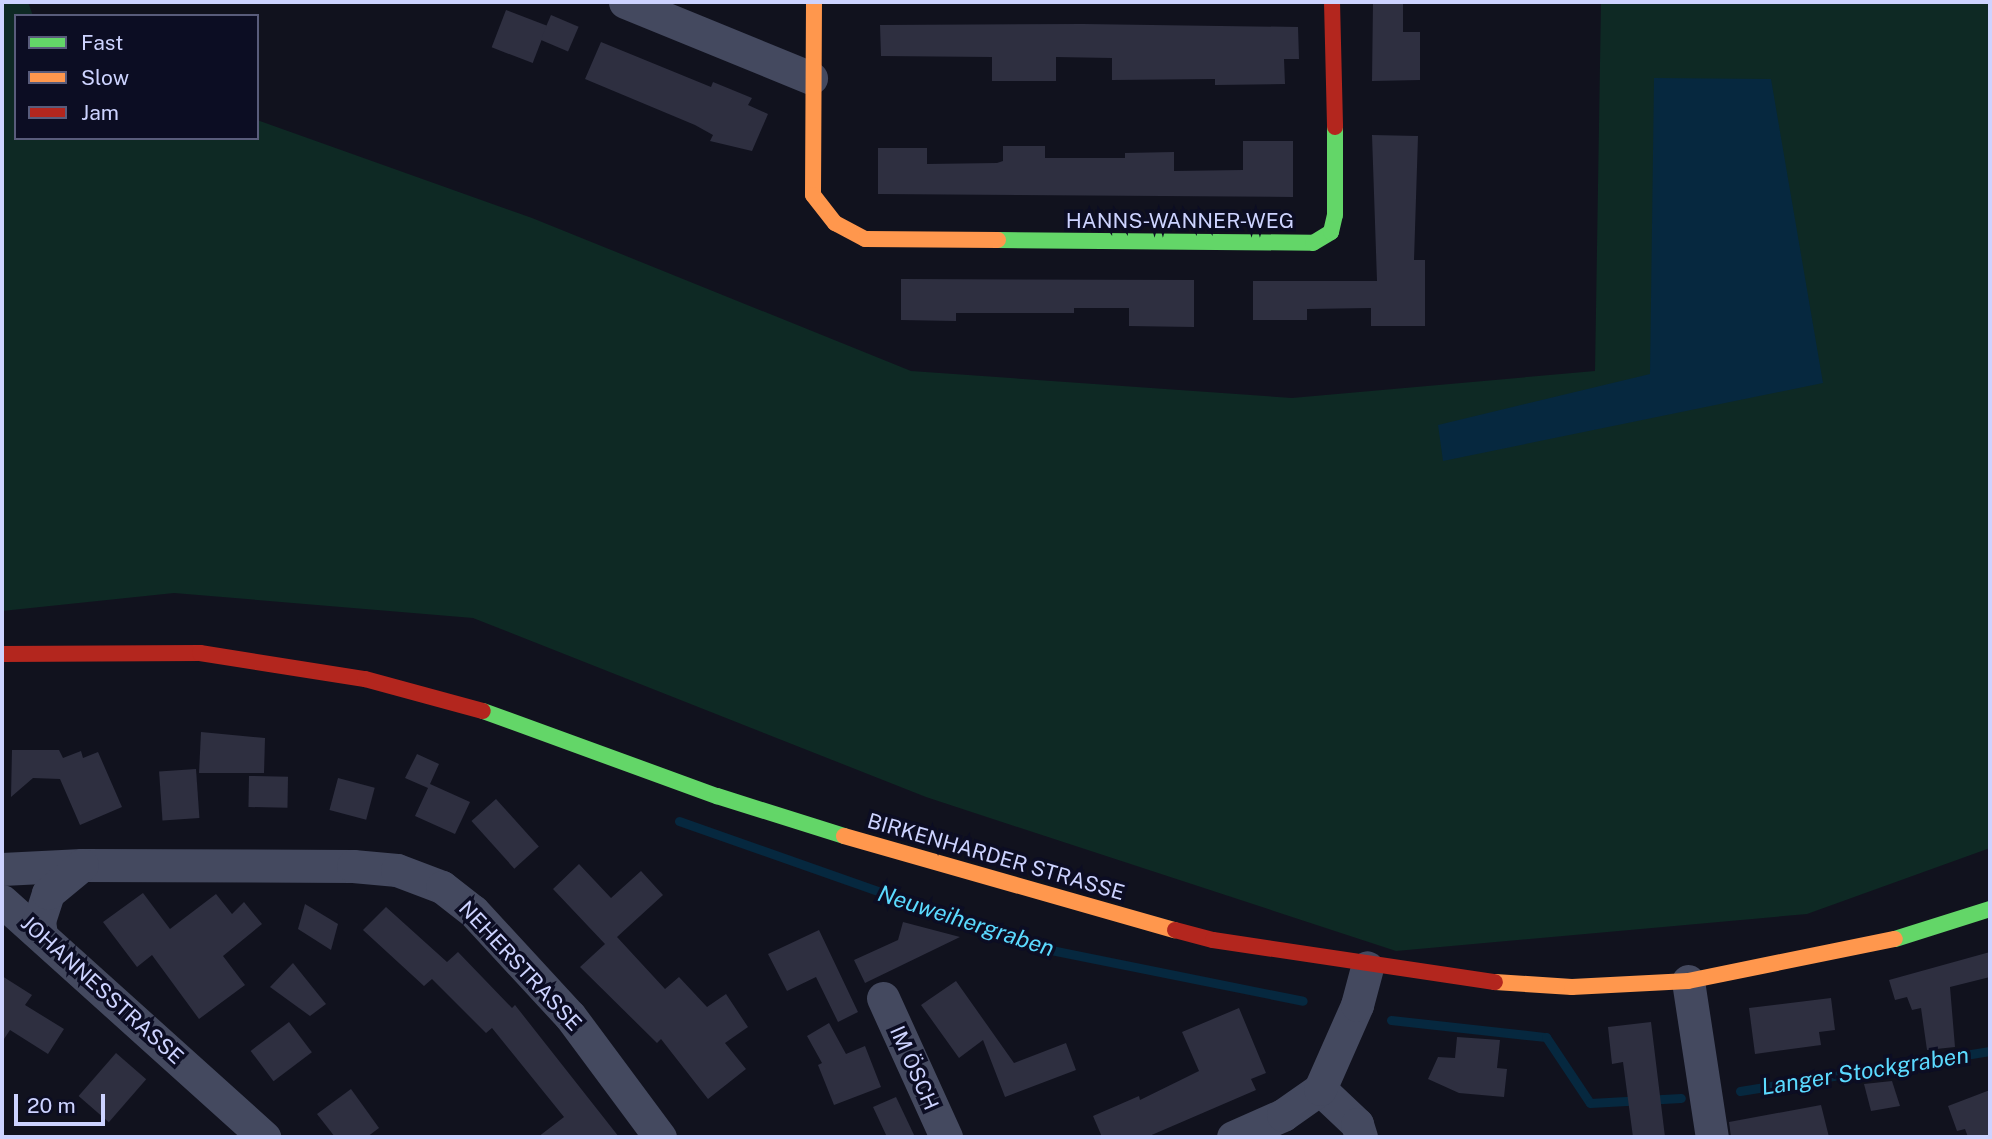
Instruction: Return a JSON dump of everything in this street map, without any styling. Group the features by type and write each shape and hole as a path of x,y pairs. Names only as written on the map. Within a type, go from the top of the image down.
{"street":[{"path":"625,2 811,78 814,2"},
{"name":"HANNS-WANNER-WEG","path":"811,78 813,195 835,223 865,239 1313,243 1331,232 1335,215 1336,33 1332,2"},
{"name":"BIRKENHARDER STRASSE","path":"2,654 200,653 365,679 454,701 717,796 958,871 1213,940 1367,967 1572,987 1688,981 1847,951 1990,909"},
{"path":"41,935 39,921 48,893 82,865"},
{"name":"NEHERSTRASSE","path":"2,870 82,865 353,866 397,870 442,887 473,911 570,1016 660,1137"},
{"name":"JOHANNESSTRASSE","path":"2,901 264,1137"},
{"path":"1233,1137 1283,1115 1320,1089 1357,1005 1367,967"},
{"path":"1688,981 1712,1137"},
{"name":"IM ÖSCH","path":"883,999 946,1137"},
{"path":"1320,1089 1357,1124 1361,1137"}],"green space":[{"path":"2,2 28,2 32,14 14,14 14,140 259,140 259,121 532,218 911,371 1292,398 1595,371 1601,2 1990,2 1990,848 1807,914 1396,951 926,797 473,618 174,593 2,611"}],"water":[{"path":"1654,78 1771,79 1823,383 1443,461 1438,425 1650,374"}],"building":[{"path":"1373,2 1403,2 1403,32 1420,32 1420,80 1372,81"},
{"path":"506,10 547,26 533,63 492,47"},
{"path":"551,15 579,27 568,52 540,40"},
{"path":"880,25 1298,27 1299,59 1284,59 1285,84 1215,85 1215,79 1112,80 1112,58 1056,57 1056,81 992,81 992,57 881,56"},
{"path":"601,42 711,87 713,82 752,98 748,105 768,114 752,151 710,141 713,135 695,125 585,79"},
{"path":"1372,135 1418,136 1414,260 1425,260 1425,326 1371,326 1371,308 1307,309 1307,320 1253,320 1253,281 1377,281"},
{"path":"1243,141 1293,141 1293,197 878,194 878,148 927,148 927,164 997,163 1003,161 1003,146 1045,146 1045,158 1125,158 1125,153 1174,152 1174,171 1243,170"},
{"path":"901,279 1194,280 1194,327 1129,326 1129,308 1074,308 1074,313 956,313 956,321 901,320"},
{"path":"201,732 265,738 264,773 199,773"},
{"path":"12,750 59,750 63,758 81,751 83,758 98,752 122,807 80,825 60,779 33,778 11,797"},
{"path":"417,754 439,764 430,784 470,802 455,834 415,816 428,788 405,778"},
{"path":"196,769 199,818 163,820 159,772"},
{"path":"249,776 288,777 287,808 248,807"},
{"path":"338,778 375,788 366,820 329,810"},
{"path":"496,799 539,847 514,869 471,821"},
{"path":"579,864 611,898 641,871 663,895 617,937 665,989 679,977 707,1007 726,994 748,1027 725,1043 746,1069 708,1099 661,1039 657,1043 580,967 605,944 553,889"},
{"path":"143,893 170,929 216,894 232,914 244,902 262,924 223,956 245,985 199,1019 152,955 137,967 103,922"},
{"path":"305,904 338,924 331,950 298,929"},
{"path":"386,907 447,962 458,952 512,1008 515,1005 619,1137 538,1137 564,1117 492,1028 486,1033 432,979 424,986 363,930"},
{"path":"903,922 960,937 865,983 854,960 898,940"},
{"path":"819,930 858,1012 838,1022 816,977 787,991 768,954"},
{"path":"1990,952 1990,977 1950,987 1955,1047 1927,1050 1921,1008 1912,1010 1907,997 1895,1000 1889,980"},
{"path":"293,963 326,1004 310,1016 270,987"},
{"path":"2,976 32,995 25,1005 64,1029 48,1054 10,1030 2,1042"},
{"path":"956,981 1014,1063 1066,1043 1076,1070 1005,1097 983,1040 959,1058 921,1005"},
{"path":"1831,998 1835,1030 1819,1032 1821,1045 1755,1054 1749,1008"},
{"path":"1239,1008 1266,1073 1251,1079 1256,1090 1147,1137 1102,1137 1093,1116 1139,1096 1140,1100 1199,1071 1182,1032"},
{"path":"289,1022 312,1052 274,1081 251,1051"},
{"path":"1651,1022 1665,1137 1633,1137 1623,1062 1612,1064 1608,1027"},
{"path":"829,1023 846,1054 865,1046 881,1087 834,1105 818,1065 822,1063 807,1036"},
{"path":"1457,1037 1500,1040 1497,1068 1507,1069 1504,1097 1459,1093 1428,1079 1438,1057 1455,1058"},
{"path":"116,1053 146,1079 109,1122 79,1096"},
{"path":"1892,1081 1900,1106 1871,1111 1864,1084"},
{"path":"351,1089 379,1128 367,1137 335,1137 317,1114"},
{"path":"1990,1090 1990,1137 1968,1137 1965,1129 1957,1131 1948,1106"},
{"path":"896,1097 915,1137 887,1137 873,1107"},
{"path":"1821,1105 1829,1137 1731,1137 1729,1122"}],"waterway":[{"name":"Neuweihergraben","path":"679,821 1036,947 1303,1001"},
{"name":"Neuweihergraben","path":"1391,1020 1546,1037 1590,1103 1681,1098"},
{"name":"Langer Stockgraben","path":"1740,1091 1990,1051"}],"traffic: fast":[{"path":"998,240 1313,243 1331,232 1335,215 1335,127"},
{"path":"483,711 717,796 844,836"},
{"path":"1895,939 1990,909"}],"traffic: slow":[{"path":"814,2 813,195 835,223 865,239 998,240"},
{"path":"844,836 1175,930"},
{"path":"1495,982 1572,987 1688,981 1895,939"}],"traffic: jam":[{"path":"1332,2 1335,127"},
{"path":"2,654 200,653 365,679 483,711"},
{"path":"1175,930 1213,940 1495,982"}]}
